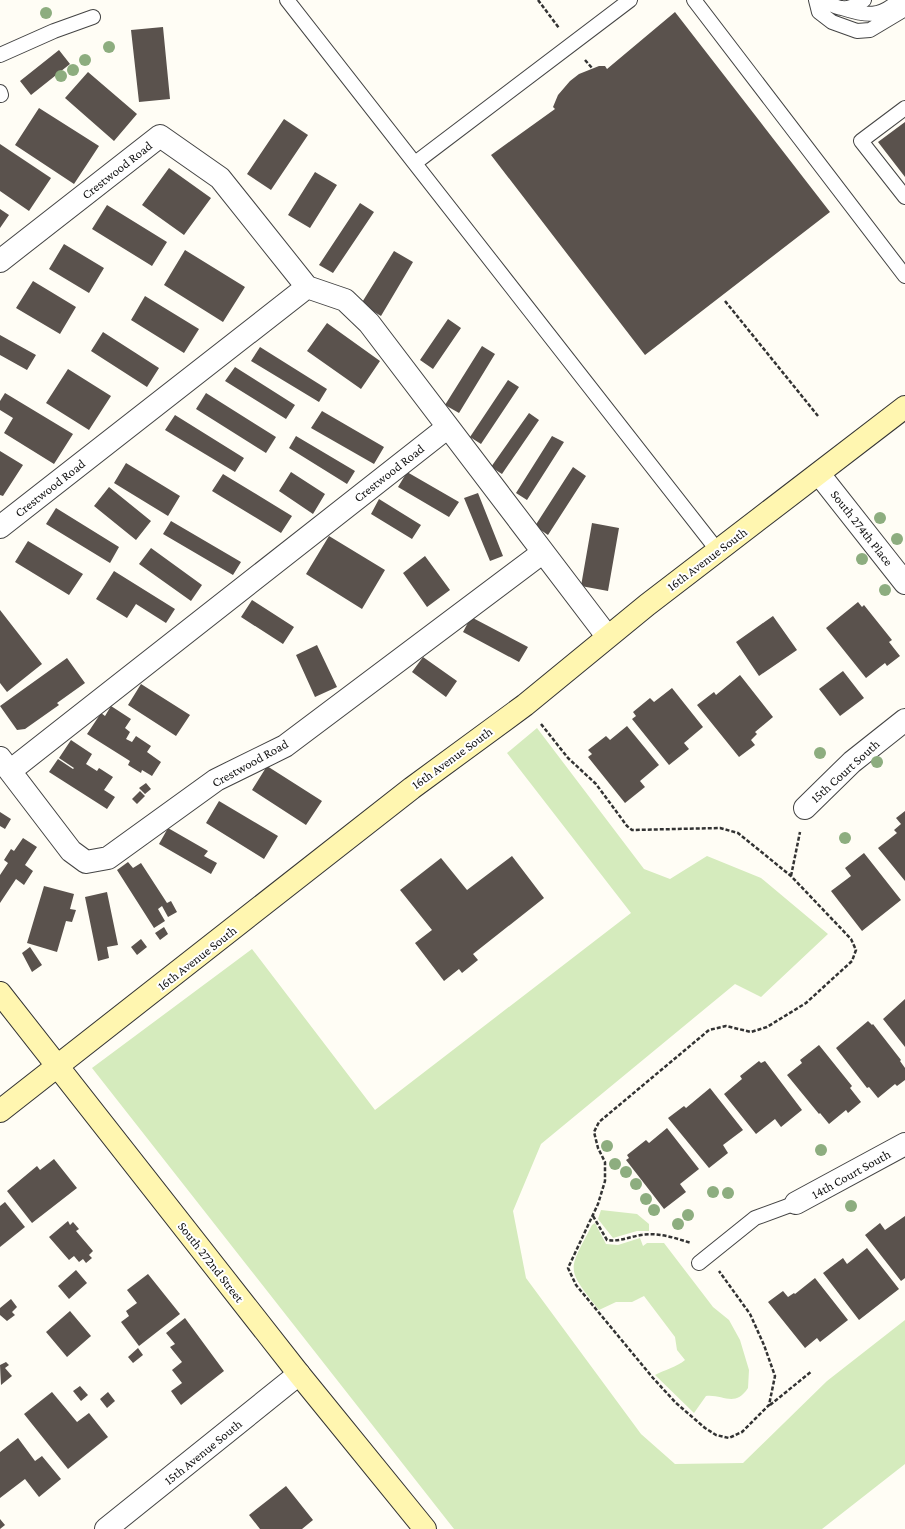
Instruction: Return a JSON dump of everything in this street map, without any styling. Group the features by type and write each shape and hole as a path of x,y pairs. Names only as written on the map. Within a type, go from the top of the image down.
{"main road":[{"name":"16th Avenue South","path":"0,1111 412,788 525,705 608,636 905,406"},
{"name":"South 272nd Street","path":"0,993 299,1374 425,1529"}],"street":[{"name":"Crestwood Road","path":"0,261 160,136 220,178 307,287 0,527"},
{"path":"307,287 345,300 369,323 542,552 608,636"},
{"name":"Crestwood Road","path":"448,426 5,764 71,851 86,862 108,858 216,780 285,746 542,552"},
{"name":"South 274th Place","path":"819,474 905,583"},
{"name":"15th Court South","path":"805,808 852,762 905,720"},
{"name":"14th Court South","path":"796,1204 905,1144"},
{"name":"15th Avenue South","path":"106,1529 299,1374"}],"lane":[{"path":"287,0 718,551"},
{"path":"415,163 630,0"},
{"path":"694,0 905,276"},
{"path":"816,0 819,12 832,22 857,31 870,30 905,10"},
{"path":"822,0 860,14 886,12 899,0"},
{"path":"842,8 852,8 864,0"},
{"path":"0,55 54,30 92,16"},
{"path":"905,108 861,141 905,197"},
{"path":"703,1260 756,1218 796,1204"}],"path":[{"path":"725,301 818,416"},
{"path":"525,705 568,758 596,784 627,826 632,830 720,828 738,833 791,876 851,939 856,950 852,961 806,1003 767,1027 751,1032 726,1026 709,1030 599,1122 594,1132 598,1148 605,1162 605,1181 593,1216 568,1268 576,1285 671,1398 705,1428 716,1435 729,1438 742,1432 769,1405 812,1371"},
{"path":"791,876 805,808"},
{"path":"593,1216 607,1240 616,1242 642,1235 656,1234 696,1244 703,1260 750,1314 764,1345 775,1376 773,1394 769,1405"}],"green space":[{"path":"537,728 644,869 670,879 707,856 761,878 828,934 761,997 735,984 541,1144 513,1211 526,1278 641,1434 675,1464 743,1463 827,1381 905,1320 905,1464 822,1529 454,1529 92,1068 252,949 375,1110 631,913 507,753"},
{"path":"601,1210 637,1214 649,1224 649,1231 637,1231 613,1238 598,1219"},
{"path":"595,1223 606,1244 618,1245 640,1238 643,1246 647,1243 664,1243 713,1307 729,1320 740,1340 749,1370 748,1388 743,1394 733,1399 706,1396 694,1413 655,1375 678,1365 685,1360 677,1350 675,1337 644,1296 632,1302 616,1302 599,1310 580,1285 576,1277 574,1269 578,1252 592,1225"}],"building":[{"path":"675,12 830,212 645,355 491,155 555,109 553,107 558,95 570,81 579,74 599,66 605,66 607,69"},
{"path":"163,27 170,99 139,102 131,30"},
{"path":"59,50 70,64 31,95 20,81"},
{"path":"88,72 137,114 114,141 65,98"},
{"path":"39,108 99,146 74,184 15,145"},
{"path":"284,119 308,135 271,190 247,174"},
{"path":"905,122 905,177 878,142"},
{"path":"0,144 51,178 29,211 0,191"},
{"path":"169,168 211,198 184,235 142,205"},
{"path":"315,172 337,185 310,228 288,215"},
{"path":"360,203 374,212 333,273 319,265"},
{"path":"107,205 167,242 152,266 92,229"},
{"path":"0,209 9,215 0,228"},
{"path":"64,244 104,268 89,293 49,269"},
{"path":"185,250 245,287 223,322 164,285"},
{"path":"394,251 413,262 381,316 361,304"},
{"path":"33,281 76,307 60,334 16,308"},
{"path":"145,296 199,329 184,353 131,320"},
{"path":"448,319 461,328 433,369 420,360"},
{"path":"327,323 380,361 361,389 307,351"},
{"path":"103,332 159,368 147,387 91,351"},
{"path":"0,335 36,355 27,370 0,355"},
{"path":"482,346 495,354 459,413 445,405"},
{"path":"260,347 327,389 319,402 251,361"},
{"path":"235,367 295,405 286,419 225,381"},
{"path":"68,369 111,396 89,430 46,403"},
{"path":"508,380 519,387 481,444 470,437"},
{"path":"5,393 73,434 54,464 4,433 13,418 0,410 0,401"},
{"path":"206,393 276,437 266,453 196,409"},
{"path":"322,411 384,447 374,464 311,428"},
{"path":"529,413 539,420 502,474 491,467"},
{"path":"175,415 244,458 235,472 165,430"},
{"path":"296,436 355,471 347,484 289,448"},
{"path":"552,436 564,442 527,500 516,493"},
{"path":"0,451 23,465 3,496 0,495"},
{"path":"126,463 180,496 168,516 114,483"},
{"path":"573,467 586,476 548,535 535,526"},
{"path":"291,472 325,494 313,514 279,491"},
{"path":"407,472 459,502 449,517 398,487"},
{"path":"223,474 292,516 281,533 212,491"},
{"path":"109,487 151,521 136,540 94,506"},
{"path":"478,493 503,556 490,561 464,498"},
{"path":"379,499 421,525 412,539 371,514"},
{"path":"56,508 119,547 110,563 46,524"},
{"path":"171,521 241,562 233,575 163,534"},
{"path":"592,523 619,528 608,591 581,586"},
{"path":"329,536 385,570 362,609 306,574"},
{"path":"28,541 83,574 69,595 15,562"},
{"path":"151,548 202,585 191,601 139,564"},
{"path":"425,556 450,590 427,607 403,573"},
{"path":"114,571 175,609 166,623 136,604 127,618 96,599"},
{"path":"252,600 294,627 283,644 241,617"},
{"path":"858,602 862,607 864,605 892,640 889,642 900,656 887,666 885,663 866,678 826,628"},
{"path":"0,610 42,664 7,692 0,683"},
{"path":"773,616 797,650 759,676 736,642"},
{"path":"471,617 528,647 519,662 463,632"},
{"path":"317,645 337,687 315,697 296,655"},
{"path":"423,657 457,681 446,697 412,672"},
{"path":"67,658 85,683 57,703 59,705 25,729 17,730 0,706"},
{"path":"843,671 864,698 840,716 819,689"},
{"path":"740,675 773,717 755,732 757,734 751,740 755,745 739,757 697,705 714,692 716,695"},
{"path":"141,684 190,715 176,736 128,705"},
{"path":"672,688 703,727 684,743 689,749 669,765 632,719 636,716 633,712 650,698 654,702"},
{"path":"111,706 131,719 125,728 130,732 126,739 132,742 136,736 151,746 147,752 161,762 152,776 142,770 141,773 128,765 130,761 87,734 101,713 105,716"},
{"path":"627,726 659,765 640,781 645,787 625,803 588,757 592,754 588,750 606,736 610,740"},
{"path":"71,740 92,754 86,764 97,771 99,768 113,777 104,790 115,797 107,809 49,772 58,759 73,769 74,768 59,758"},
{"path":"267,766 322,801 306,825 252,790"},
{"path":"146,783 151,789 145,794 139,788"},
{"path":"140,791 145,796 137,804 132,799"},
{"path":"219,801 278,836 264,859 206,823"},
{"path":"905,811 905,881 878,848 897,833 894,830 901,824 896,818"},
{"path":"0,812 11,819 5,829 0,826"},
{"path":"168,828 208,851 204,856 217,863 211,874 159,844"},
{"path":"23,838 37,847 25,865 33,871 24,885 16,879 0,903 0,875 8,863 4,860 11,849 14,851"},
{"path":"864,853 901,900 862,931 831,891 851,876 845,868"},
{"path":"512,856 544,898 473,954 478,960 462,973 459,969 444,981 415,943 432,930 400,890 441,858 467,890"},
{"path":"128,862 133,868 141,863 167,903 171,901 177,912 168,917 162,906 158,909 165,921 154,928 117,870"},
{"path":"44,886 74,894 70,909 76,910 72,922 66,921 57,952 27,943"},
{"path":"107,892 118,945 107,947 109,958 98,961 85,897"},
{"path":"164,927 168,934 160,940 155,933"},
{"path":"141,939 147,947 137,955 131,947"},
{"path":"30,947 42,965 32,972 22,953"},
{"path":"905,999 905,1047 883,1019"},
{"path":"868,1021 872,1025 873,1024 901,1060 900,1061 905,1068 905,1080 897,1086 895,1084 878,1098 869,1087 867,1088 836,1048"},
{"path":"819,1045 852,1086 850,1088 861,1102 848,1113 846,1110 829,1124 787,1075 802,1063 800,1060"},
{"path":"759,1061 761,1063 765,1061 802,1110 781,1127 775,1119 756,1134 724,1094 742,1079 740,1076"},
{"path":"710,1088 743,1130 723,1145 728,1153 709,1168 668,1118 684,1106 686,1108"},
{"path":"667,1128 699,1169 680,1184 686,1192 664,1209 626,1160 629,1158 627,1155 646,1140 649,1143"},
{"path":"54,1159 77,1188 32,1223 7,1191 37,1166 40,1170"},
{"path":"5,1202 25,1227 0,1247 0,1206"},
{"path":"905,1216 905,1278 901,1281 865,1235 880,1223 885,1230"},
{"path":"68,1221 70,1225 73,1222 79,1229 76,1231 93,1251 89,1255 92,1258 86,1263 83,1259 79,1262 74,1256 69,1260 49,1237"},
{"path":"867,1248 899,1289 859,1320 823,1273 843,1258 847,1264"},
{"path":"76,1270 87,1283 69,1299 58,1286"},
{"path":"148,1274 180,1314 139,1346 121,1322 129,1316 126,1311 137,1303 127,1290"},
{"path":"815,1278 848,1320 820,1342 817,1338 805,1348 768,1302 783,1291 788,1297 794,1293 795,1294"},
{"path":"11,1299 17,1307 12,1312 15,1315 7,1321 0,1315 0,1308"},
{"path":"70,1311 91,1336 67,1357 46,1332"},
{"path":"185,1318 224,1371 181,1405 171,1391 182,1383 172,1370 182,1362 170,1347 175,1344 166,1333"},
{"path":"138,1348 143,1355 133,1363 128,1357"},
{"path":"6,1362 9,1365 5,1368 12,1376 1,1385 0,1365"},
{"path":"80,1386 88,1395 81,1401 73,1391"},
{"path":"52,1392 77,1422 89,1413 108,1437 68,1469 24,1414"},
{"path":"108,1392 115,1401 107,1408 100,1399"},
{"path":"18,1438 35,1461 42,1456 61,1479 39,1497 25,1479 0,1498 0,1452"},
{"path":"286,1486 313,1520 302,1529 260,1529 249,1515"},
{"path":"0,1519 5,1525 0,1529"}]}
